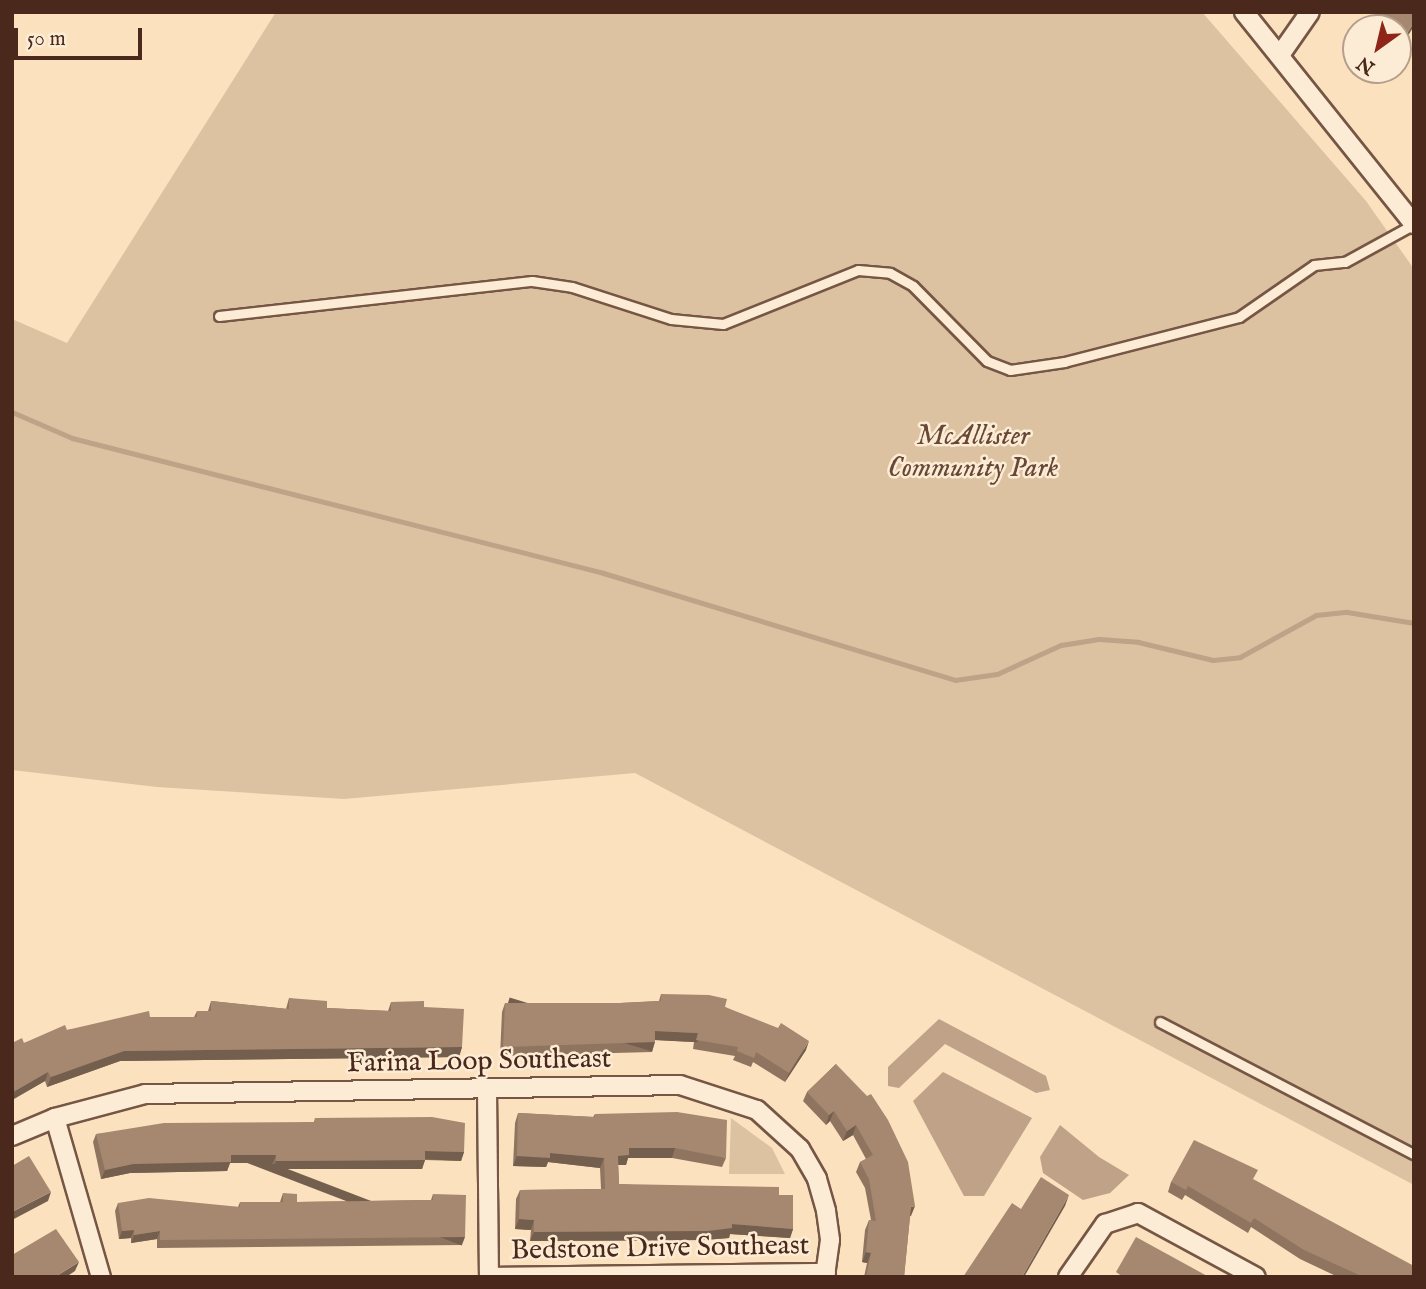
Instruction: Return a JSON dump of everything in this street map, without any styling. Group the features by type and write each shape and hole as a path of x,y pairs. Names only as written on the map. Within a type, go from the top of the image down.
{"street":[{"path":"1244,12 1414,224"},
{"path":"1280,55 1310,12"},
{"name":"Farina Loop Southeast","path":"12,1136 55,1118 145,1094 680,1085 757,1110 800,1149 817,1179 830,1240 825,1275"},
{"path":"487,1089 491,1277"},
{"path":"55,1118 101,1277"},
{"path":"1068,1277 1105,1224 1138,1213 1256,1277"},
{"name":"Bedstone Drive Southeast","path":"491,1277 825,1275"}],"lane":[{"path":"219,316 532,281 572,287 671,319 723,324 858,270 890,273 913,286 986,361 1010,370 1064,362 1239,317 1314,265 1345,262 1414,224"},
{"path":"1160,1021 1414,1154"}],"green space":[{"name":"McAllister Community Park","path":"276,12 1202,12 1366,201 1414,269 1414,1185 635,773 344,799 157,787 12,770 12,319 67,343"},
{"path":"731,1118 772,1148 785,1174 729,1174"}],"shaded area":[{"path":"939,1019 1046,1076 1050,1090 1036,1093 945,1044 899,1088 888,1086 888,1067"},
{"path":"943,1072 1032,1118 984,1196 964,1196 913,1101"},
{"path":"1060,1125 1099,1157 1129,1175 1110,1193 1083,1200 1043,1173 1040,1157"}],"building":[{"path":"1414,12 1414,22 1412,25 1412,14 1376,14"},
{"path":"661,994 709,995 727,999 725,1007 778,1028 781,1023 809,1041 789,1073 756,1052 754,1058 737,1051 738,1047 696,1040 698,1033 655,1031 655,1042 503,1047 505,1003 661,1001"},
{"path":"289,998 327,1001 327,1008 391,1011 391,1002 424,1001 424,1007 464,1009 462,1047 124,1051 51,1077 48,1072 15,1091 12,1086 12,1043 22,1038 24,1043 65,1025 67,1030 149,1011 150,1017 197,1017 197,1011 211,1011 211,1001 289,1009"},
{"path":"836,1064 867,1096 871,1094 888,1120 908,1162 915,1206 911,1207 904,1277 866,1277 871,1253 866,1252 869,1220 876,1221 869,1179 860,1162 873,1155 856,1125 847,1131 834,1111 829,1115 807,1092"},
{"path":"677,1112 727,1120 726,1158 675,1148 629,1148 629,1155 618,1156 619,1184 779,1187 779,1195 793,1195 793,1229 732,1224 732,1228 708,1231 534,1232 534,1220 519,1219 520,1190 605,1189 604,1158 550,1153 550,1158 517,1156 518,1113 595,1117 595,1114"},
{"path":"432,1117 465,1123 464,1152 425,1151 425,1160 276,1161 276,1155 231,1155 231,1162 133,1164 105,1170 96,1134 164,1123 315,1122 315,1118"},
{"path":"1194,1140 1258,1170 1253,1179 1414,1266 1414,1277 1358,1277 1359,1275 1304,1250 1254,1218 1251,1223 1188,1186 1186,1190 1171,1182"},
{"path":"29,1156 51,1192 12,1212 12,1166"},
{"path":"1041,1177 1069,1195 1022,1277 963,1277 1012,1203 1021,1209"},
{"path":"283,1193 297,1194 297,1202 433,1200 433,1194 466,1195 465,1237 160,1240 160,1231 134,1235 134,1230 122,1231 118,1203 149,1198 240,1207 240,1202 283,1202"},
{"path":"56,1229 79,1262 55,1277 12,1277 12,1255"},
{"path":"1136,1237 1209,1277 1123,1277 1116,1272"}],"waterway":[{"path":"12,412 72,438 600,572 955,680 997,674 1061,645 1099,639 1138,642 1213,660 1240,657 1316,615 1347,612 1414,623"}]}
